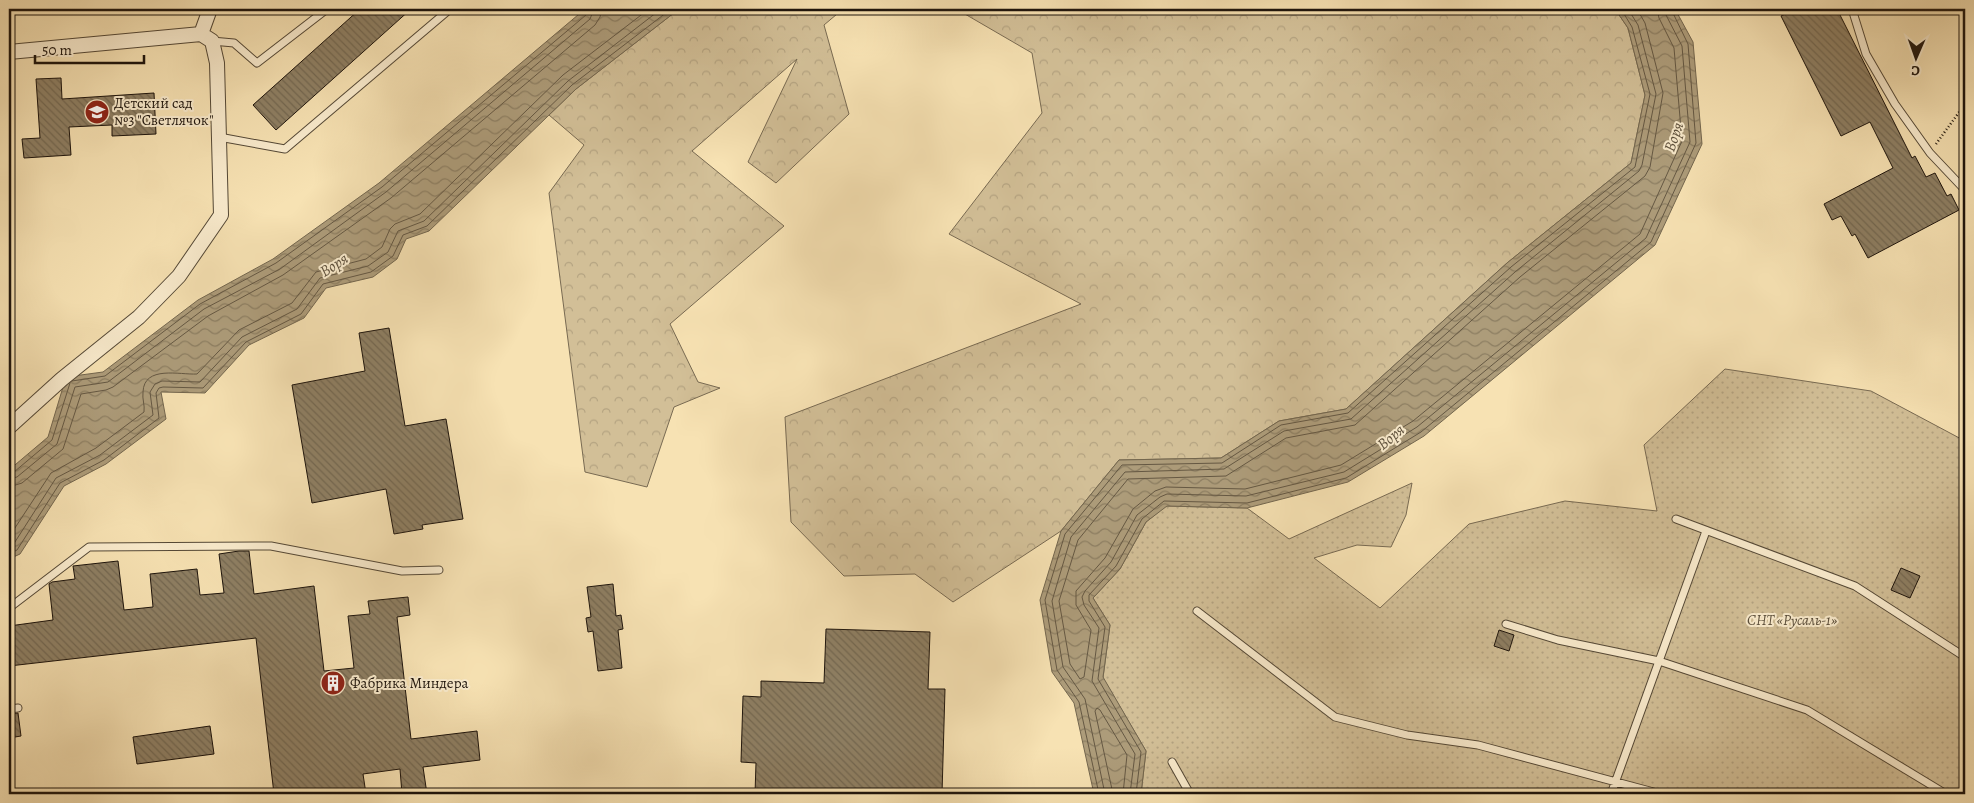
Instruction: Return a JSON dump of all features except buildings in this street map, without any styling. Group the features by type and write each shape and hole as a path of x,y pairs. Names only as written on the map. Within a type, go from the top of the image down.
{"street":[{"path":"9,427 62,379 139,317 179,276 221,215 217,63 207,38 210,9"},
{"path":"9,52 207,38"}],"lane":[{"path":"207,38 234,43 257,63 327,9"},
{"path":"219,137 285,149 450,9"},
{"path":"1852,9 1866,54 1895,104 1930,152 1965,190"},
{"path":"1676,519 1855,586 1965,657"},
{"path":"1611,794 1706,531"},
{"path":"9,608 89,547 271,546 402,571 439,570"},
{"path":"1198,610 1335,717 1407,735 1478,745 1661,794"},
{"path":"1506,624 1558,640 1659,661 1807,710 1946,794"},
{"path":"9,709 18,708"},
{"path":"1172,762 1190,794"}],"path":[{"path":"1930,152 1965,104"}],"green space":[{"path":"679,9 843,9 824,25 849,114 776,183 748,162 797,59 692,151 784,226 670,324 698,382 720,388 674,407 647,487 585,472 549,193 584,145 549,115 576,89"},
{"path":"959,9 1615,9 1628,28 1645,95 1631,163 1507,263 1346,409 1279,421 1221,458 1119,460 1061,531 953,602 915,574 844,576 791,522 785,417 1081,304 949,234 1042,113 1032,53"},
{"name":"СНТ «Русаль-1»","path":"1725,369 1871,391 1965,441 1965,794 1141,794 1146,751 1103,678 1110,625 1093,598 1120,569 1146,522 1166,506 1247,508 1289,539 1412,483 1406,515 1391,547 1357,545 1314,558 1380,608 1469,524 1565,501 1657,511 1644,445"}],"water":[{"name":"Воря","path":"585,9 679,9 576,89 429,231 406,239 397,259 373,277 326,288 304,318 249,345 205,393 161,392 166,419 106,464 64,486 20,554 9,559 9,470 48,437 66,377 103,372 198,300 273,259 379,183"},
{"name":"Воря","path":"1615,9 1675,9 1693,42 1702,144 1655,245 1424,436 1348,482 1247,508 1167,506 1146,522 1120,569 1093,598 1110,625 1103,677 1146,751 1141,794 1094,794 1074,703 1052,672 1040,600 1061,531 1119,460 1221,458 1279,421 1346,409 1507,263 1631,163 1645,95 1628,28"}],"place":[{"name":"Детский сад №3 \"Светлячок\"","path":"97,112"},
{"name":"Фабрика Миндера","path":"333,683"}]}
